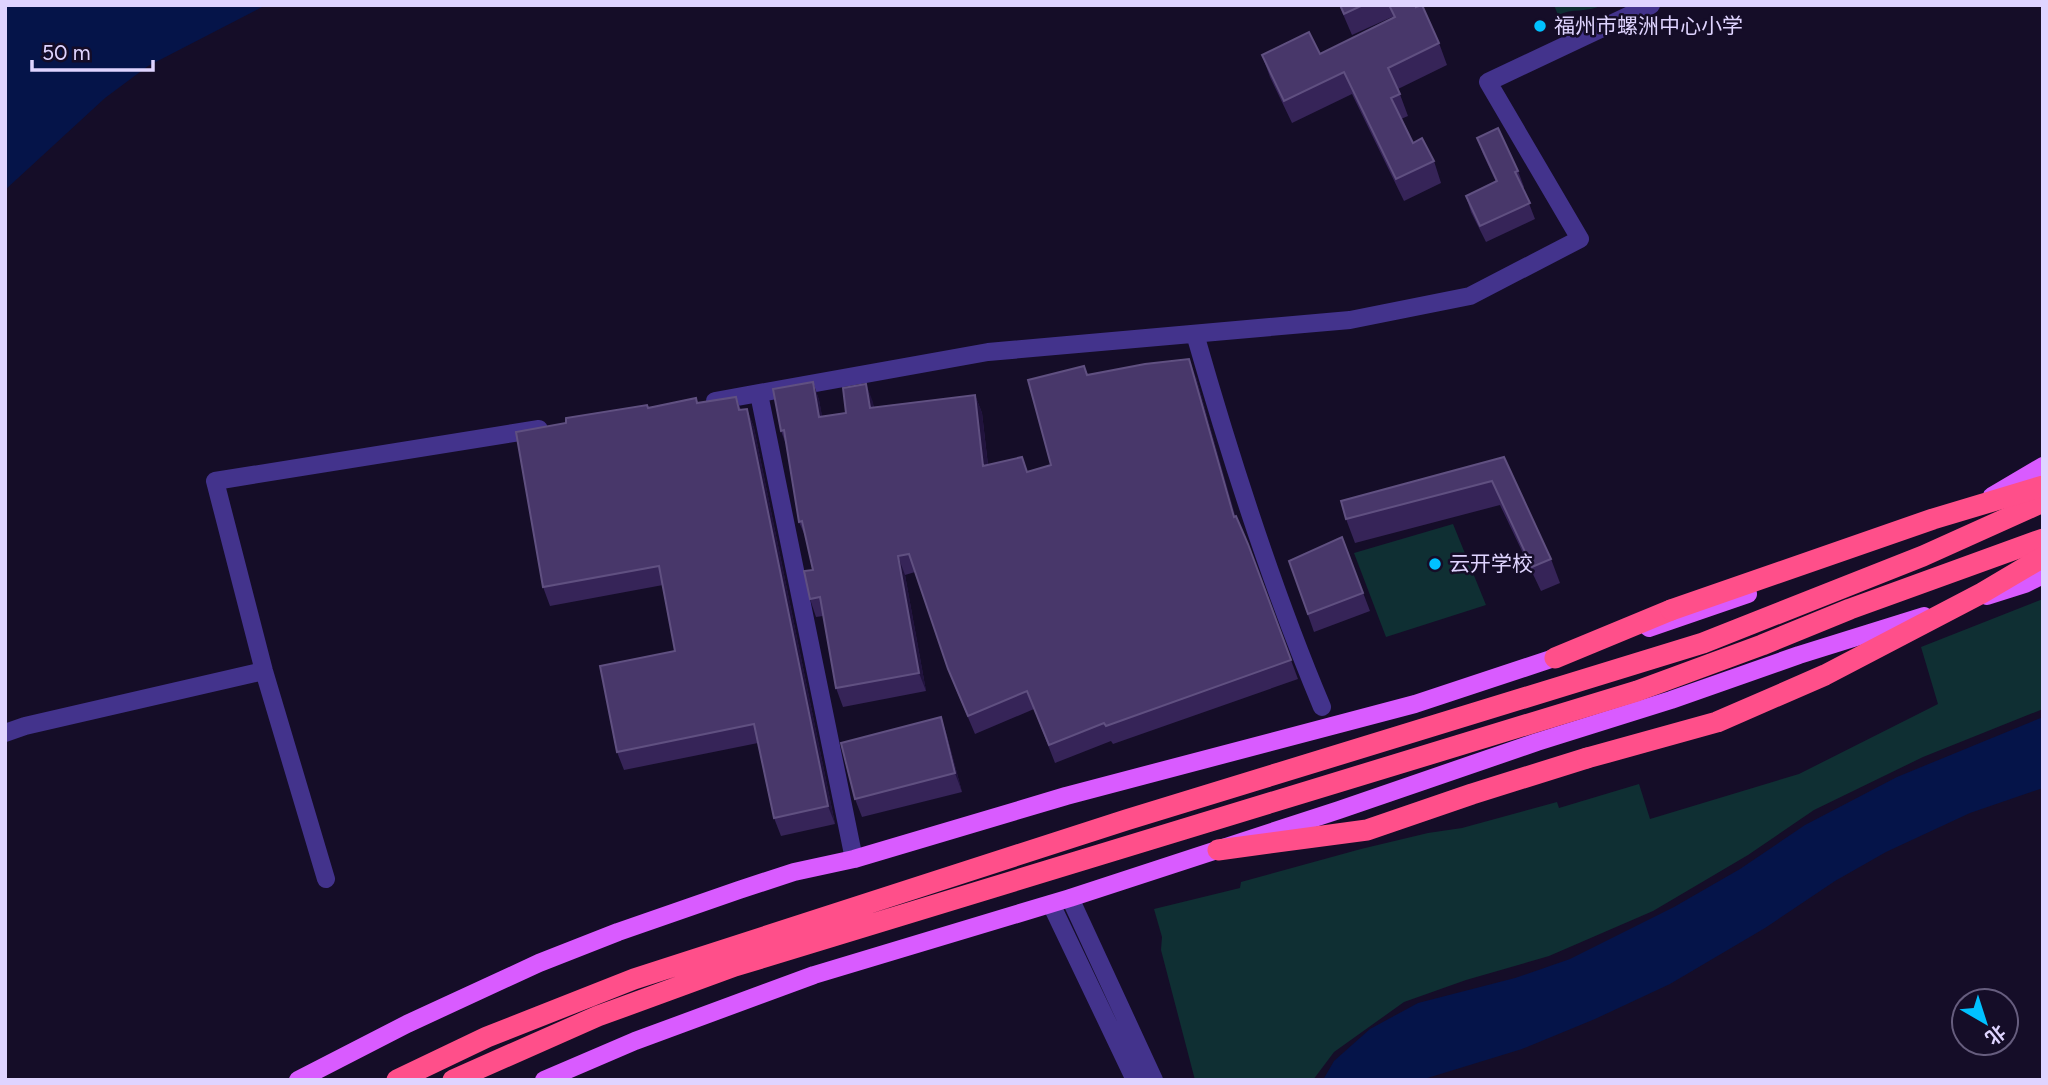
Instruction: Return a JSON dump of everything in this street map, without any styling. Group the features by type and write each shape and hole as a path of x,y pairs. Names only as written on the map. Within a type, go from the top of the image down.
{"highway":[{"path":"1555,658 1671,610 1933,519 2043,486"},
{"path":"397,1080 488,1037 634,979 1126,820 1703,643 1923,556 2043,502"},
{"path":"453,1080 598,1016 735,966 1637,691 1741,654 1850,608 2043,538"},
{"path":"1218,850 1367,830 1587,758 1717,722 1825,675 1982,593 2043,556"}],"main road":[{"path":"299,1080 428,1014 559,956 739,890 794,872 854,859 1066,796 1415,704 1688,616 1949,517 1994,495 2043,466"},
{"path":"544,1080 635,1041 801,980 1218,850 1799,655 2025,584 2043,575"}],"street":[{"path":"691,405 988,352 1350,320 1470,296 1580,239 1488,82 1651,5"},
{"path":"1195,334 1247,507 1322,707"},
{"path":"759,394 854,859"},
{"path":"326,879 264,671 215,481 555,427"},
{"path":"5,733 25,726 264,671"},
{"path":"1070,898 1154,1080"},
{"path":"1051,904 1135,1080"}],"green space":[{"path":"1554,5 1602,5 1558,15"},
{"path":"1453,524 1486,605 1386,637 1354,553"},
{"path":"2043,599 2043,709 1923,757 1814,810 1748,855 1653,911 1549,956 1466,980 1404,1002 1334,1052 1313,1080 1195,1080 1161,950 1162,937 1154,909 1240,888 1241,882 1361,849 1462,828 1557,802 1559,808 1639,784 1650,819 1799,774 1938,704 1921,647"}],"shaded area":[{"path":"5,5 266,5 148,66 105,98 5,190"},
{"path":"2043,717 2043,788 1970,813 1886,852 1670,984 1522,1049 1421,1080 1323,1080 1334,1061 1370,1029 1418,1003 1515,978 1570,959 1674,907 1740,869 1805,825 1897,777"}],"building":[{"path":"1340,5 1363,5 1344,14"},
{"path":"1389,5 1422,5 1439,43 1388,68 1400,94 1391,98 1413,143 1422,138 1434,161 1396,179 1344,72 1284,101 1262,55 1309,32 1320,54 1395,17"},
{"path":"1498,128 1530,203 1480,226 1466,196 1497,181 1477,138"},
{"path":"1189,359 1234,517 1236,516 1248,544 1291,660 1106,726 1104,723 1049,745 1027,691 968,716 948,669 909,554 898,556 919,673 836,688 820,597 810,599 804,571 813,570 802,521 799,522 784,430 781,431 773,389 813,382 819,417 846,413 843,388 866,384 870,408 975,395 983,466 1022,457 1027,472 1051,465 1028,380 1084,366 1087,375"},
{"path":"736,397 739,410 747,409 828,806 774,818 754,724 617,752 600,666 675,651 659,566 543,587 516,432 566,423 566,418 647,405 648,408 696,398 697,403"},
{"path":"1504,457 1551,559 1532,567 1492,481 1346,519 1341,501"},
{"path":"1342,537 1363,593 1308,614 1289,561"},
{"path":"941,717 955,773 855,799 841,743"}],"place":[{"name":"福州市螺洲中心小学","path":"1540,26"},
{"name":"云开学校","path":"1435,564"}]}
